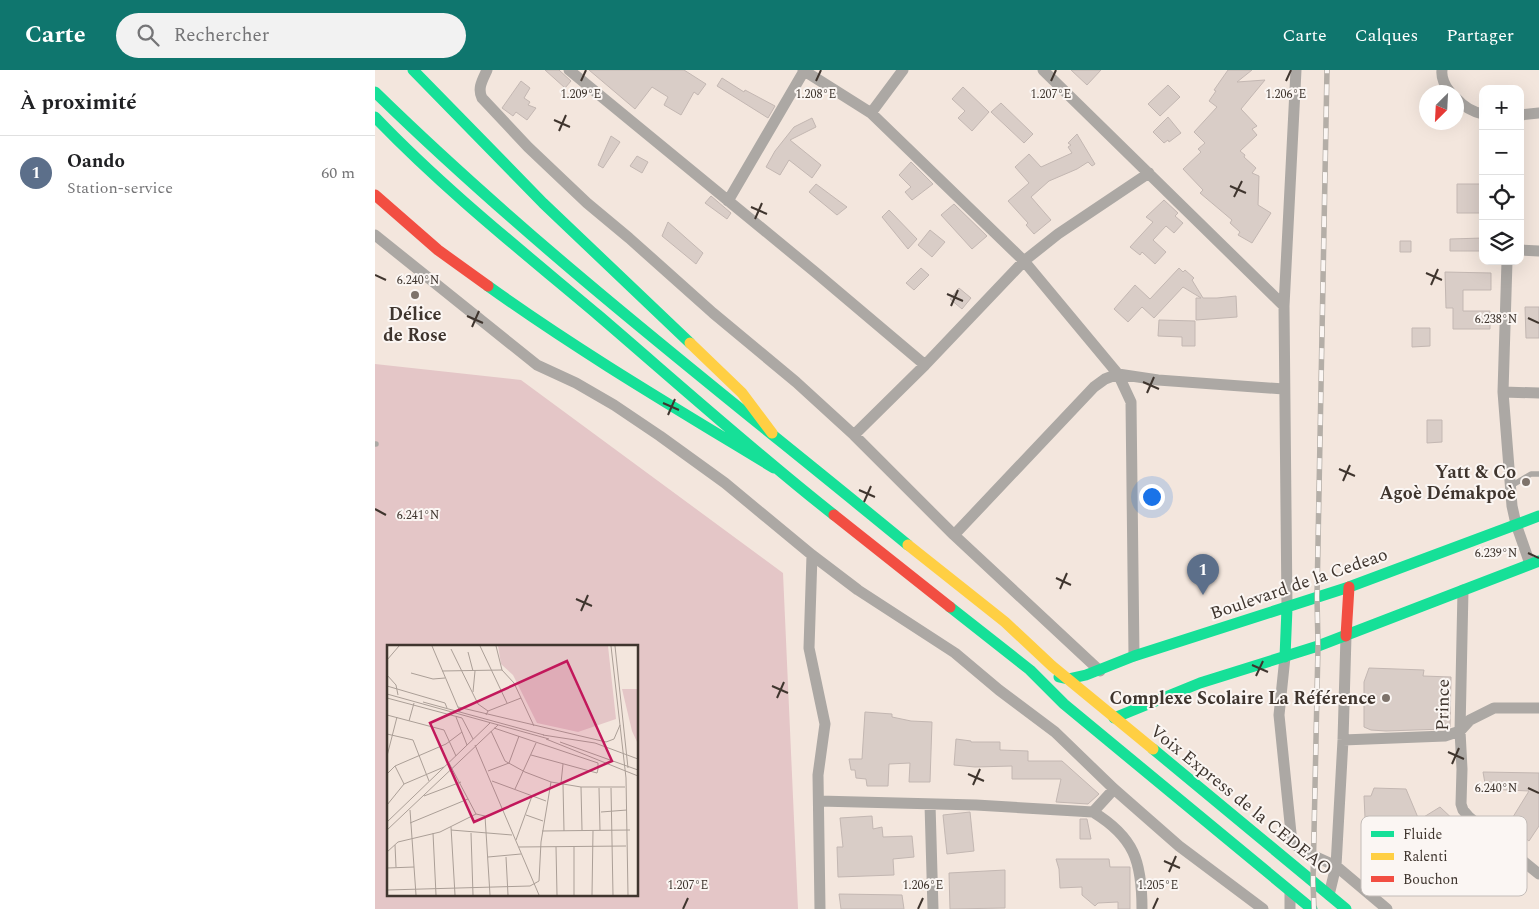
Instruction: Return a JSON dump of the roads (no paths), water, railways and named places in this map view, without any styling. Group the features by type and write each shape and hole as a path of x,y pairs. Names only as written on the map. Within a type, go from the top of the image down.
{"main road":[{"path":"413,70 543,203 742,393 772,433"},
{"path":"375,92 427,143 511,218 729,400 1005,622 1052,666 1114,718"},
{"path":"375,117 399,143 479,214 716,416 774,468 1030,670 1064,704 1313,909"},
{"path":"375,195 438,250 526,313 625,377 774,468"},
{"name":"Boulevard de la Cedeao","path":"1068,679 1086,676 1134,656 1349,587 1539,516"},
{"path":"1064,704 1093,707 1114,718 1200,683 1346,636 1535,563"},
{"path":"1346,636 1349,587"},
{"path":"1285,657 1287,608"},
{"path":"1030,670 1068,679"},
{"name":"Voix Express de la CEDEAO","path":"1114,718 1346,909"}],"street":[{"path":"487,70 479,93 528,147 587,203 713,313 796,382 853,435 954,535 1099,671"},
{"path":"569,70 925,365"},
{"path":"728,201 803,70 871,113 1024,261 1118,374 1131,402 1134,656"},
{"path":"871,113 903,70"},
{"path":"1044,70 1284,306"},
{"path":"1287,608 1284,306 1296,70"},
{"path":"1442,70 1445,85"},
{"path":"1464,106 1479,113"},
{"path":"1524,115 1539,113"},
{"path":"853,435 925,365 1024,261 1058,234 1149,173"},
{"path":"375,235 537,365 576,382 660,436 725,483 812,555 859,590 955,653 999,690 1055,732 1114,789 1179,846 1263,909"},
{"path":"1524,250 1539,251"},
{"path":"1507,265 1503,392 1512,506 1516,524 1535,563"},
{"path":"954,535 1094,387 1105,379 1118,374 1158,380 1284,389"},
{"path":"1503,392 1539,393"},
{"path":"812,555 809,648 825,724 818,775 820,909"},
{"name":"Prince","path":"1463,590 1460,731 1461,804 1463,810 1470,816"},
{"path":"1329,895 1335,866 1343,740 1346,636"},
{"path":"1285,657 1279,715 1292,843 1335,866 1361,888"},
{"path":"1343,740 1445,736 1460,731 1470,720 1494,708 1539,708"},
{"path":"1093,812 1114,789"},
{"path":"819,801 1093,812 1117,829 1134,852 1142,891 1142,909"},
{"path":"930,804 933,909"},
{"name":"Prince","path":"1527,864 1539,874"},
{"path":"1290,892 1290,909"},
{"path":"1371,896 1387,909"}],"lane":[{"path":"1511,486 1531,474 1539,474"}],"railway":[{"path":"1314,909 1317,597 1327,70"}],"place":[{"name":"Délice de Rose","path":"415,295"},
{"name":"Yatt & Co Agoè Démakpoè","path":"1526,482"},
{"name":"Oando","path":"1203,595"},
{"name":"Complexe Scolaire La Référence","path":"1386,698"}]}
